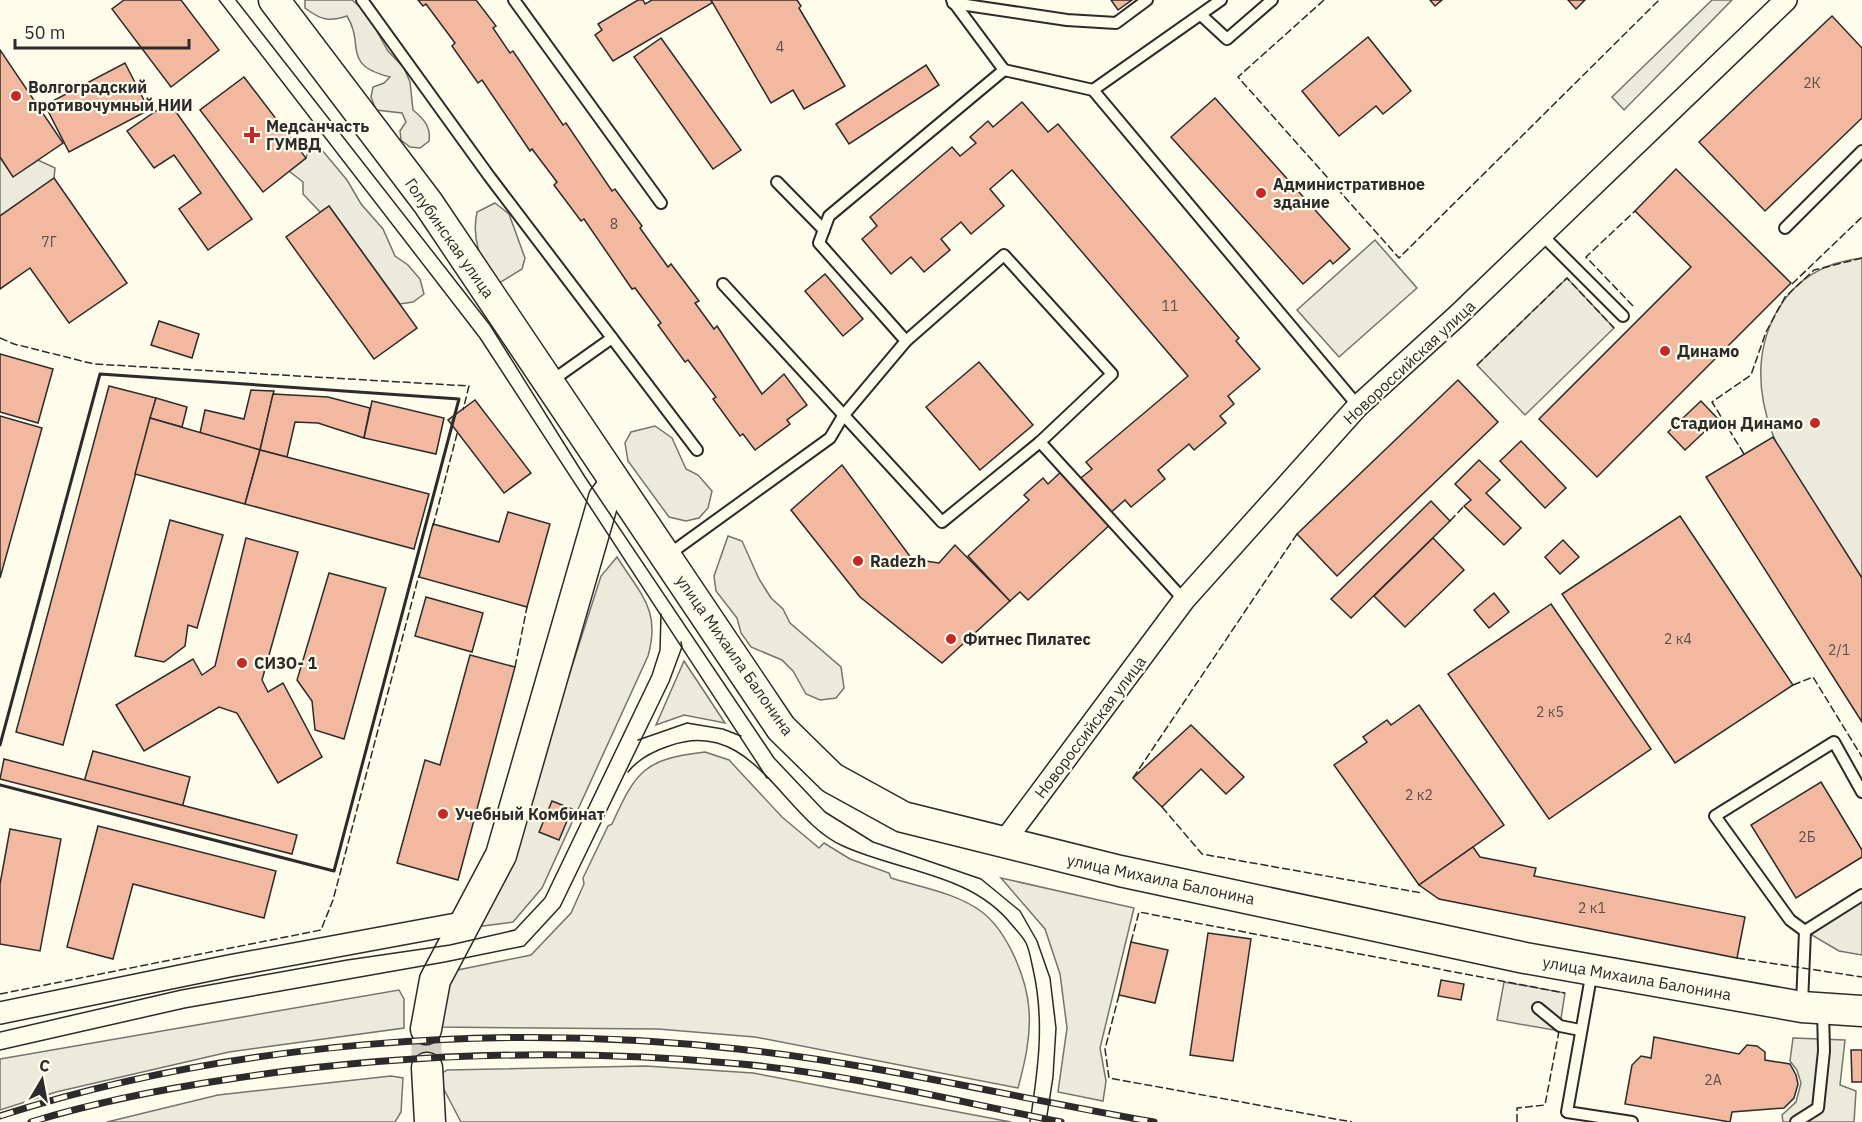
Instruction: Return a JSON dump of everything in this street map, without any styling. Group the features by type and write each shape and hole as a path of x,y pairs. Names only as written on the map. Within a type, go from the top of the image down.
{"main road":[{"name":"Голубинская улица","path":"274,0 428,203 550,382 615,483"},
{"name":"улица Михаила Балонина","path":"615,483 781,728 832,778 903,818 1120,871 1592,971 1813,1009 1862,1011"},
{"path":"426,1029 435,980 501,855 604,498 615,483"},
{"path":"427,1068 430,1122"}],"street":[{"name":"Новороссийская улица","path":"1003,843 1184,600 1358,406 1542,236 1786,0"},
{"path":"0,1013 229,966 467,922"}],"lane":[{"path":"362,0 489,176 697,450"},
{"path":"514,0 661,203"},
{"path":"952,1 1067,20 1116,23 1147,0"},
{"path":"1093,90 1221,0"},
{"path":"1201,15 1227,39 1272,0"},
{"path":"952,1 1004,70 1093,90 1358,406"},
{"path":"906,341 819,243 829,216 1004,70"},
{"path":"1785,228 1862,151"},
{"path":"777,182 824,230"},
{"path":"1542,236 1623,316"},
{"path":"666,557 830,438 843,416 906,341 1004,255 1112,374 1040,442 942,522 843,416 723,284"},
{"path":"550,382 612,338"},
{"path":"1040,442 1184,600"},
{"path":"1796,1122 1818,1108 1824,1051 1813,1009 1805,931 1790,920 1715,816 1834,742 1862,792"},
{"path":"1805,931 1862,895"},
{"path":"1592,971 1567,1112 1632,1122"},
{"path":"1538,1008 1560,1026 1580,1030"}],"shaded area":[{"path":"305,0 352,0 366,12 388,51 404,68 410,82 413,110 426,124 429,141 420,148 410,147 401,140 400,131 406,122 402,113 376,110 371,97 373,87 384,83 390,77 375,72 360,60 352,26 347,16 335,19 320,17 305,8"},
{"path":"1712,0 1732,0 1624,110 1612,97"},
{"path":"310,145 322,150 347,180 361,204 383,229 395,256 408,265 420,279 424,294 413,302 400,304 329,206 320,212 303,194 303,182 289,171 306,158"},
{"path":"0,157 13,176 38,160 55,168 54,178 0,216"},
{"path":"495,203 509,214 525,258 522,269 496,285 482,259 475,232 477,212"},
{"path":"1375,240 1417,288 1339,357 1297,310"},
{"name":"Стадион Динамо","path":"1862,258 1862,583 1799,488 1781,454 1767,419 1761,383 1763,347 1777,311 1793,289 1824,268"},
{"path":"1567,278 1614,328 1525,415 1477,365"},
{"path":"655,426 672,438 686,469 698,475 712,491 708,508 699,518 686,521 669,517 628,461 625,443 631,432"},
{"path":"728,536 742,541 759,579 771,598 783,609 790,623 841,667 844,688 836,698 820,700 806,694 793,671 782,660 751,647 741,633 737,618 716,591 714,576"},
{"path":"617,557 641,593 650,614 652,626 648,656 542,888 513,922 475,927 512,853 601,576"},
{"path":"684,661 725,723 684,715 656,725"},
{"path":"705,752 729,760 782,817 819,848 824,843 850,859 889,873 891,878 961,900 972,905 991,920 1014,956 1027,997 1028,1039 1018,1088 755,1037 658,1029 436,1027 453,971 531,955 571,913 584,884 583,878 608,826 612,824 636,780 655,764 684,755"},
{"path":"1001,878 1134,908 1100,1048 1106,1081 1103,1101 1058,1092 1067,1028 1060,974 1045,929"},
{"path":"1862,895 1862,955 1839,951 1805,931"},
{"path":"1504,982 1565,993 1559,1031 1497,1020"},
{"path":"399,990 404,999 404,1028 229,1052 56,1092 0,1110 0,1059"},
{"path":"1793,1038 1845,1040 1840,1085 1856,1091 1854,1122 1783,1122 1782,1115 1796,1102 1801,1083 1797,1070 1790,1061"},
{"path":"646,1066 753,1073 1011,1122 461,1122 439,1080 442,1073 447,1070"},
{"path":"391,1076 403,1078 401,1112 395,1122 107,1122 218,1095"}],"building":[{"path":"124,0 181,0 219,50 171,87 112,9"},
{"path":"418,0 476,0 496,26 493,28 510,53 513,51 563,125 566,123 612,191 615,189 668,267 671,264 699,301 695,303 714,329 717,326 762,394 784,374 807,405 787,420 790,424 755,450 743,434 740,436 713,399 716,397 688,360 685,362 658,325 661,323 635,288 632,289 584,219 581,221 554,185 557,182 532,149 530,151 482,80 478,83 452,46 455,43 426,4 423,6"},
{"path":"638,0 643,0 645,4 652,0 711,0 712,3 613,61 595,35 602,30 598,24"},
{"path":"711,0 797,0 801,6 799,8 845,86 804,109 793,90 771,103"},
{"path":"1111,0 1132,0 1118,10"},
{"path":"1430,0 1442,0 1435,6"},
{"path":"1568,0 1585,0 1576,9"},
{"path":"1832,16 1862,48 1862,118 1765,211 1699,142"},
{"path":"1368,37 1411,91 1383,114 1376,106 1339,136 1302,91"},
{"path":"661,38 741,150 713,169 634,57"},
{"name":"Волгоградский противочумный НИИ","path":"0,50 63,143 13,177 0,157"},
{"path":"125,63 149,110 69,152 45,105"},
{"path":"926,65 939,85 849,144 836,124"},
{"path":"244,77 306,158 263,192 200,110"},
{"name":"Административное здание","path":"1215,98 1350,249 1333,264 1330,260 1303,284 1171,137"},
{"path":"169,102 252,219 208,250 179,209 201,193 174,155 154,168 127,131"},
{"path":"1022,102 1048,132 1058,124 1239,338 1236,341 1260,369 1228,396 1234,404 1220,416 1226,423 1194,450 1189,444 1158,470 1165,479 1131,507 1125,500 1108,515 1077,481 1092,469 1086,462 1188,376 1012,170 990,189 1004,206 971,234 961,222 941,239 950,250 924,272 911,257 891,274 862,239 877,226 870,217 952,147 960,156 976,143 970,137 988,121 993,127"},
{"name":"Динамо","path":"1676,169 1791,283 1597,477 1539,419 1691,267 1635,211"},
{"path":"54,178 127,283 69,323 30,268 0,289 0,216"},
{"path":"329,206 417,328 374,359 286,237"},
{"path":"825,274 863,319 843,336 805,291"},
{"path":"159,321 199,334 192,358 151,345"},
{"path":"0,354 53,369 38,423 0,412"},
{"path":"979,362 1033,425 980,470 926,407"},
{"path":"1458,380 1498,422 1337,576 1297,534"},
{"path":"109,386 156,398 63,745 16,732"},
{"path":"251,390 274,391 260,450 200,433 205,410 244,419"},
{"path":"273,394 328,397 370,408 364,438 318,423 295,422 287,457 260,450"},
{"path":"156,398 187,407 182,427 150,418"},
{"path":"475,400 531,473 504,493 448,420"},
{"path":"372,401 444,418 436,454 364,438"},
{"path":"1701,401 1718,419 1685,450 1668,432"},
{"path":"0,416 42,428 0,578"},
{"path":"150,418 260,450 245,504 135,474"},
{"path":"1773,437 1862,578 1862,722 1706,477"},
{"path":"1521,441 1566,488 1545,508 1500,461"},
{"path":"260,450 429,494 414,549 245,504"},
{"path":"1479,460 1500,480 1486,493 1521,528 1504,545 1464,506 1471,500 1455,484"},
{"path":"842,465 912,559 939,563 955,545 1010,601 942,663 860,597 791,510"},
{"path":"1064,469 1113,522 1028,600 1020,592 1010,601 968,556 1029,500 1024,495 1043,478 1048,484"},
{"path":"1431,501 1450,521 1351,618 1331,599"},
{"path":"508,512 550,524 527,607 419,577 433,524 499,542"},
{"path":"1680,516 1793,685 1675,763 1562,594"},
{"path":"170,520 223,535 197,628 188,625 185,646 164,662 135,656"},
{"name":"СИЗО- 1","path":"246,538 298,552 262,680 268,692 283,683 322,757 278,783 237,713 219,707 144,751 116,705 193,659 202,675 215,666"},
{"path":"1433,538 1464,570 1405,627 1374,596"},
{"path":"1563,540 1579,557 1560,574 1545,557"},
{"path":"329,573 386,588 344,739 315,730 312,701 297,680"},
{"path":"1494,593 1509,612 1489,628 1474,610"},
{"path":"426,597 483,613 472,652 415,636"},
{"path":"1551,604 1651,749 1549,819 1448,674"},
{"name":"Учебный Комбинат","path":"470,655 515,667 458,880 397,863 425,760 440,765"},
{"path":"1419,705 1504,825 1419,885 1334,765 1367,742 1363,737 1387,720 1391,725"},
{"path":"1191,725 1244,777 1226,794 1201,769 1162,807 1133,778"},
{"path":"93,751 190,777 182,808 84,782"},
{"path":"4,759 297,835 292,854 0,779"},
{"path":"1821,782 1862,850 1862,857 1796,898 1751,825"},
{"path":"552,801 572,809 559,840 539,832"},
{"path":"98,826 276,871 264,918 133,884 113,959 67,947"},
{"path":"10,829 61,839 40,951 0,944 0,884"},
{"path":"1473,847 1480,857 1536,868 1534,876 1745,917 1737,958 1439,899 1419,885"},
{"path":"1208,933 1251,939 1233,1061 1190,1055"},
{"path":"1131,942 1168,950 1155,1003 1119,995"},
{"path":"1441,980 1464,984 1461,1000 1438,996"},
{"path":"1654,1037 1739,1054 1747,1045 1757,1046 1765,1052 1765,1060 1790,1064 1798,1084 1794,1098 1784,1108 1732,1112 1730,1122 1625,1104 1632,1065 1641,1056 1651,1058"},
{"path":"1851,1050 1862,1050 1862,1082 1852,1082"}],"tunnel":[{"path":"426,1029 427,1068"}],"tram line":[{"path":"219,0 480,338 767,778"},
{"path":"236,0 490,325 585,477 774,758 825,812 873,842 981,879 1020,911 1037,941 1050,978 1056,1028 1053,1077 1046,1122"},
{"path":"0,1032 181,990 347,960 450,945 515,930 545,898 652,675 660,650 661,614"},
{"path":"0,1050 185,1008 524,946 560,907 669,682 682,647 681,642"},
{"path":"638,740 687,723 723,729 741,736"},
{"path":"628,772 647,756 669,746 698,740 723,745 745,757 802,815 822,833 843,846 956,884 976,894 995,908 1026,943 1037,988 1039,1046 1030,1122"}],"railway":[{"path":"0,1116 88,1091 178,1071 271,1055 365,1045 460,1039 554,1038 647,1041 790,1055 895,1072 1154,1122"},
{"path":"31,1122 80,1108 155,1092 294,1070 421,1059 549,1055 677,1059 822,1074 1061,1122"}],"fence":[{"path":"1324,0 1238,77 1399,258 1659,0"},
{"path":"1633,306 1586,257 1635,211"},
{"path":"1792,284 1862,217"},
{"path":"1744,454 1712,402 1751,375 1766,332 1785,297 1814,270 1862,258"},
{"path":"1477,365 1567,278 1614,328"},
{"path":"0,338 14,344 94,364 469,386 463,410"},
{"path":"433,526 458,430"},
{"path":"1450,521 1464,506"},
{"path":"1133,778 1297,534"},
{"path":"0,994 321,930 333,900 419,575"},
{"path":"515,667 527,607"},
{"path":"1793,685 1813,677 1862,757"},
{"path":"1162,807 1202,854 1422,893"},
{"path":"1131,942 1139,912 1565,993"},
{"path":"1737,958 1862,977"},
{"path":"1119,995 1105,1049 1109,1078 1352,1122"},
{"path":"1517,1122 1517,1108 1545,1105 1559,1031"}],"wall":[{"path":"0,745 100,374 459,399 334,871 0,785"}],"place":[{"name":"Волгоградский противочумный НИИ","path":"16,96"},
{"name":"Медсанчасть ГУМВД","path":"252,135"},
{"name":"Административное здание","path":"1261,193"},
{"name":"Динамо","path":"1665,351"},
{"name":"Стадион Динамо","path":"1815,423"},
{"name":"Radezh","path":"858,561"},
{"name":"Фитнес Пилатес","path":"951,639"},
{"name":"СИЗО- 1","path":"242,663"},
{"name":"Учебный Комбинат","path":"443,814"}]}
